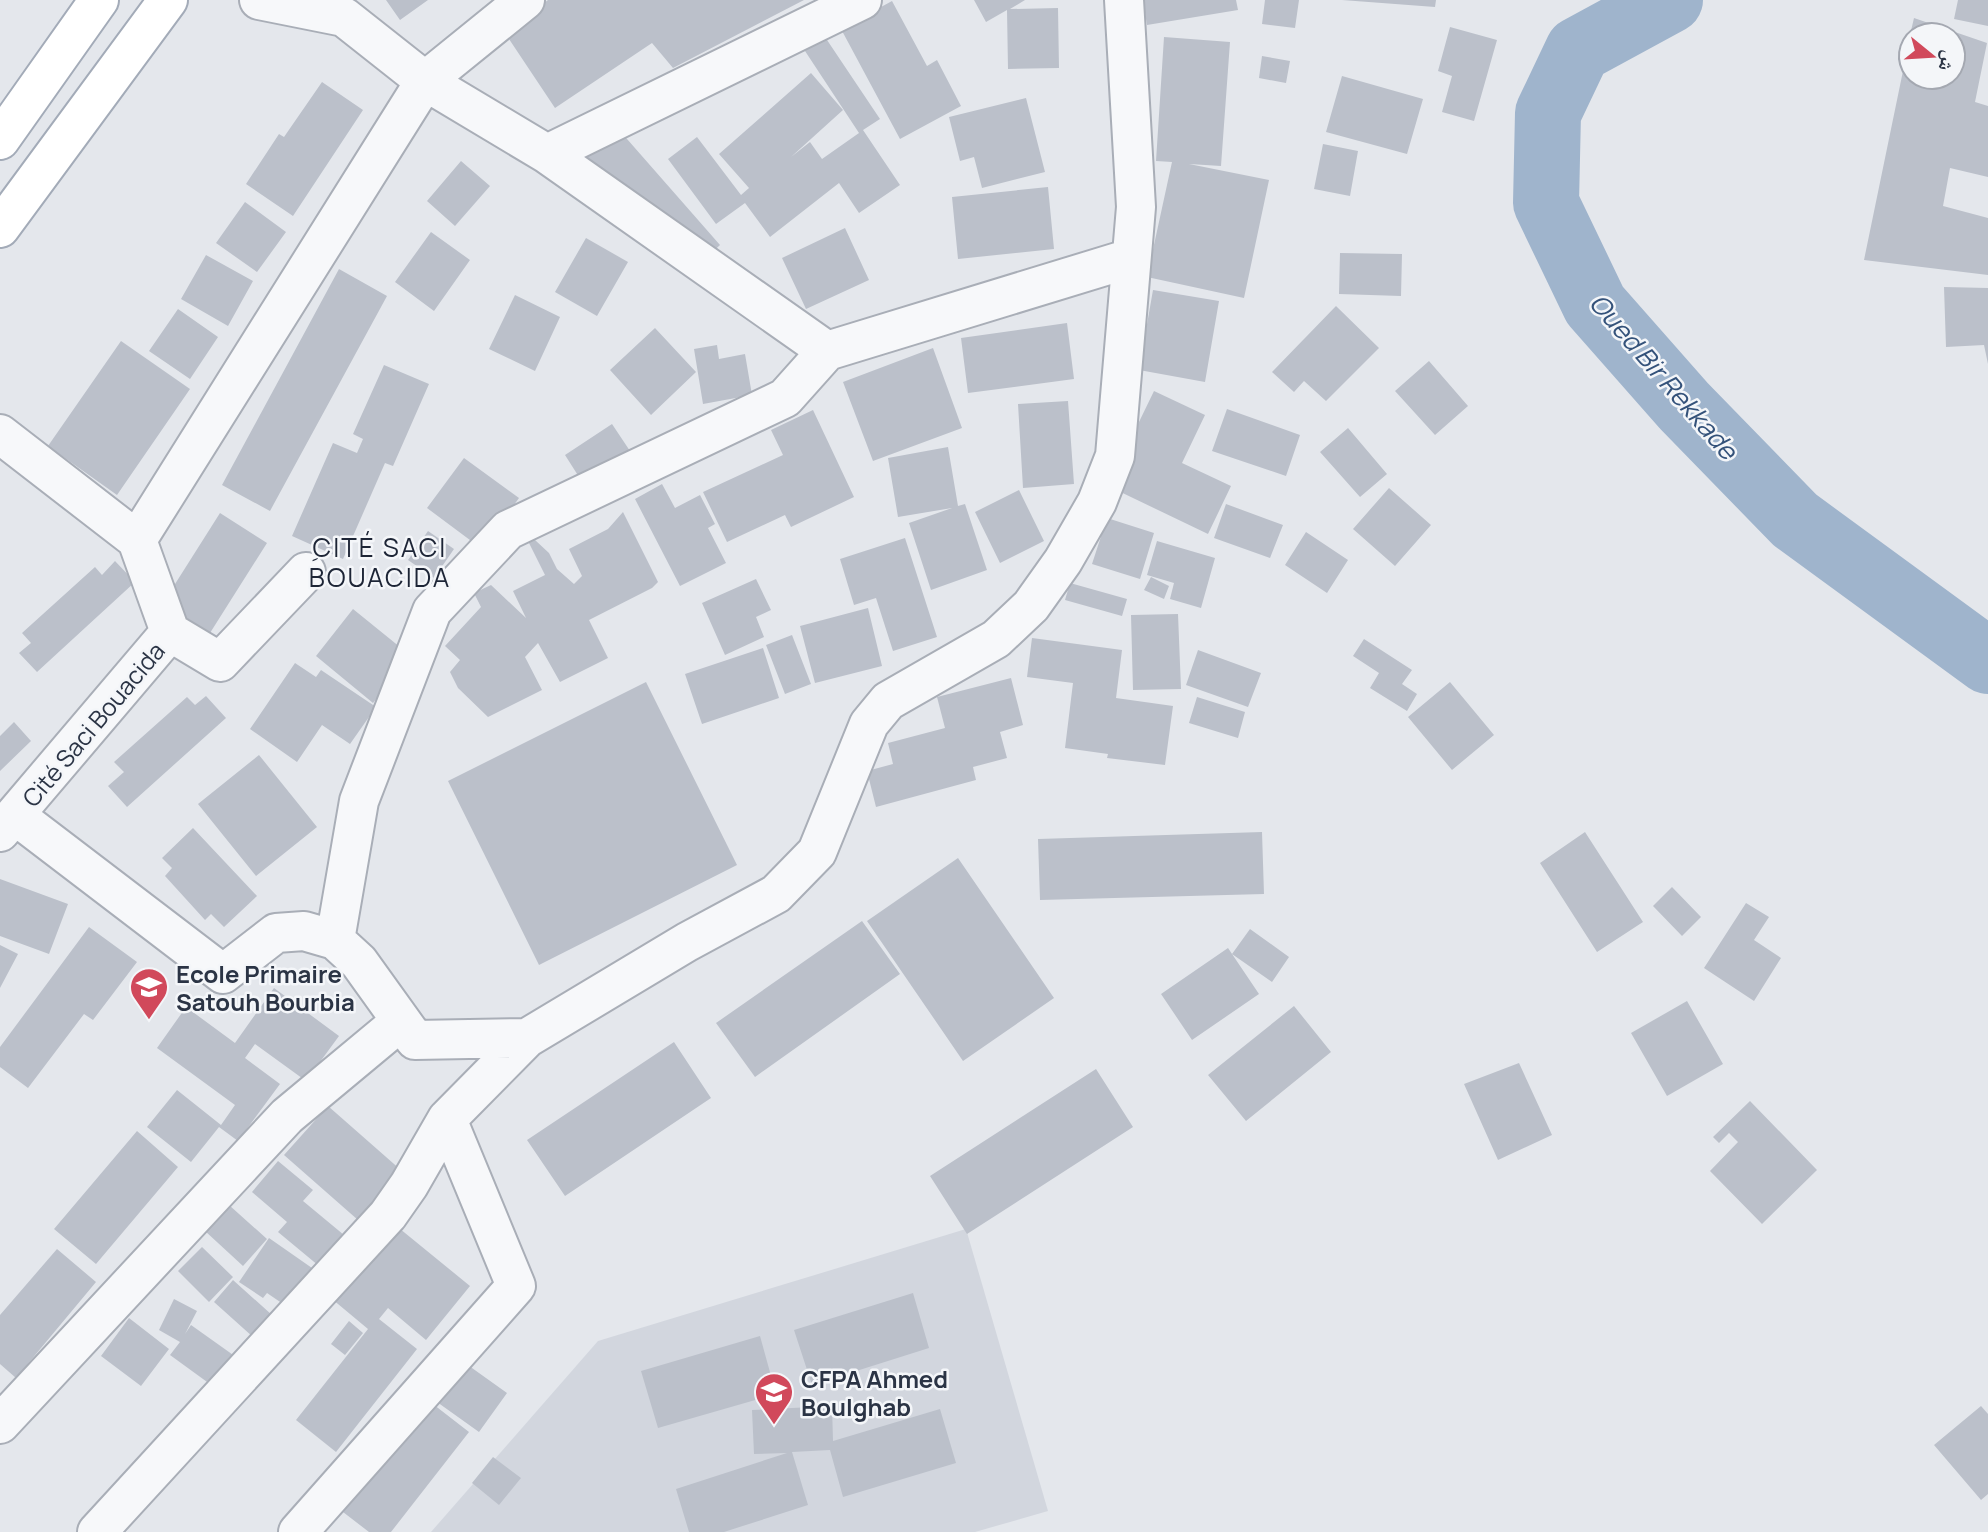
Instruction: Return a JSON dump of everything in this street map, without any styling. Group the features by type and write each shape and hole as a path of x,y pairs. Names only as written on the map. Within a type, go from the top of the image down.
{"main road":[{"path":"0,140 99,0"},
{"path":"0,228 168,0"}],"street":[{"path":"259,0 341,9 425,82 547,154 827,351"},
{"path":"137,540 425,82 525,0"},
{"path":"547,154 862,0"},
{"path":"97,1532 388,1215 409,1185 447,1119 527,1038 687,942 776,894 817,852 869,724 888,701 996,639 1031,606 1063,561 1097,502 1115,456 1136,207 1124,0"},
{"path":"335,940 359,801 432,611 508,530 785,398 827,351 1131,258"},
{"path":"0,434 137,540 170,632 220,662 306,572"},
{"name":"Cité Saci Bouacida","path":"8,824 78,737 170,632"},
{"path":"8,824 223,974 276,933 304,931 335,940 359,962 415,1040 527,1038"},
{"path":"0,1424 287,1116 400,1022"},
{"path":"298,1532 516,1286 447,1119"}],"shaded area":[{"name":"CFPA Ahmed Boulghab","path":"966,1229 1048,1511 975,1532 431,1532 598,1341"}],"building":[{"path":"386,0 428,0 400,20"},
{"path":"548,0 804,0 673,68 652,43 555,108 505,33"},
{"path":"974,0 1025,0 1010,9 1058,8 1059,68 1008,69 1007,10 986,22"},
{"path":"1143,0 1236,0 1238,10 1147,25"},
{"path":"1265,0 1299,0 1295,28 1262,24"},
{"path":"1342,0 1436,0 1435,7"},
{"path":"1958,0 1988,0 1988,26 1954,19"},
{"path":"892,1 927,66 937,60 961,106 900,139 841,29"},
{"path":"1450,27 1497,40 1474,121 1442,112 1452,76 1438,71"},
{"path":"1967,36 1987,43 1975,102 1988,106 1988,177 1950,168 1943,206 1988,218 1988,275 1864,260 1899,91 1967,91"},
{"path":"825,37 880,119 863,130 900,185 859,213 839,183 770,237 745,203 716,224 668,159 697,137 741,195 749,188 719,154 811,73 843,110 791,157 810,142 822,159 859,133 805,51"},
{"path":"1164,37 1230,42 1221,166 1189,164 1269,180 1244,298 1147,277 1172,162 1156,161"},
{"path":"1262,56 1290,61 1286,83 1259,78"},
{"path":"1342,76 1423,99 1407,154 1326,132"},
{"path":"322,82 363,110 293,216 246,184 279,134 284,137"},
{"path":"1026,98 1045,172 982,188 974,157 960,161 949,117"},
{"path":"613,123 720,245 703,261 689,245 668,263 575,157"},
{"path":"1323,144 1358,151 1350,196 1314,189"},
{"path":"461,161 490,186 455,226 427,201"},
{"path":"1048,187 1054,249 958,259 952,197"},
{"path":"245,202 286,232 257,272 216,243"},
{"path":"845,228 869,280 806,309 782,258"},
{"path":"431,232 470,260 434,311 395,282"},
{"path":"586,238 628,262 597,316 555,292"},
{"path":"1340,253 1402,254 1401,296 1339,294"},
{"path":"206,255 253,281 228,326 181,299"},
{"path":"339,269 387,296 270,511 222,485"},
{"path":"1944,287 1988,288 1988,364 1984,345 1946,347"},
{"path":"1153,290 1219,301 1205,382 1139,370"},
{"path":"515,295 560,317 535,371 489,349"},
{"path":"1336,306 1379,348 1326,401 1304,381 1294,392 1272,372"},
{"path":"178,309 218,337 190,379 149,351"},
{"path":"1067,323 1074,379 968,393 961,338"},
{"path":"655,328 696,372 651,415 610,370"},
{"path":"121,341 190,389 117,495 48,446"},
{"path":"717,345 719,359 745,354 752,395 703,404 694,349"},
{"path":"933,348 962,428 873,461 843,382"},
{"path":"1429,361 1468,406 1435,435 1395,391"},
{"path":"384,365 429,384 393,466 385,463 343,559 292,536 333,443 357,453 363,439 353,434"},
{"path":"1154,391 1205,415 1182,463 1231,486 1208,534 1108,486"},
{"path":"1068,401 1074,484 1023,488 1018,404"},
{"path":"1227,409 1300,435 1286,476 1212,451"},
{"path":"813,410 854,497 791,527 785,515 727,542 703,492 783,455 771,430"},
{"path":"612,424 634,457 586,488 565,455"},
{"path":"1348,428 1387,474 1360,497 1320,452"},
{"path":"948,447 958,506 965,504 987,570 931,590 909,523 952,508 898,517 888,458"},
{"path":"464,458 519,498 482,549 427,508"},
{"path":"662,484 675,508 700,495 715,524 708,528 726,563 680,586 635,499"},
{"path":"1389,488 1431,525 1395,566 1353,529"},
{"path":"1019,490 1044,541 1000,563 975,512"},
{"path":"1226,504 1283,525 1270,558 1214,538"},
{"path":"623,512 658,582 652,588 589,620 608,658 560,682 538,643 525,657 542,690 488,717 458,688 450,672 460,660 445,646 481,607 474,593 491,585 526,618 513,591 545,575 521,527 549,553 557,569 574,584 582,576 569,549 608,529"},
{"path":"220,513 267,543 210,633 163,603"},
{"path":"1107,518 1154,533 1140,579 1092,564"},
{"path":"428,531 454,549 434,578 408,560"},
{"path":"1306,532 1348,560 1327,593 1285,565"},
{"path":"905,538 937,637 893,651 876,598 854,605 840,559"},
{"path":"1157,541 1215,558 1201,608 1170,599 1174,583 1147,575"},
{"path":"115,561 135,582 37,672 19,653 31,643 22,633 95,567 102,575"},
{"path":"1151,577 1169,586 1164,599 1144,590"},
{"path":"756,579 771,610 756,617 764,637 725,655 702,603"},
{"path":"1070,583 1127,599 1122,616 1065,600"},
{"path":"868,608 882,666 815,683 800,626"},
{"path":"353,609 411,656 373,703 316,656"},
{"path":"1178,614 1181,689 1133,690 1131,615"},
{"path":"792,635 811,684 785,694 766,645"},
{"path":"1032,638 1122,650 1116,698 1173,706 1165,765 1107,758 1108,754 1065,748 1073,683 1027,677"},
{"path":"1364,639 1412,670 1402,684 1417,694 1407,711 1370,688 1379,673 1353,656"},
{"path":"763,648 779,698 702,724 685,674"},
{"path":"1198,650 1261,673 1248,707 1186,685"},
{"path":"295,663 316,677 321,670 376,707 350,744 322,725 297,762 250,729"},
{"path":"1011,678 1023,725 1000,732 1007,758 973,767 976,780 876,807 867,771 893,764 888,743 945,728 937,697"},
{"path":"646,682 737,865 539,965 448,781"},
{"path":"1450,682 1494,735 1452,770 1408,717"},
{"path":"206,696 226,718 127,807 108,786 124,772 114,762 187,697 195,705"},
{"path":"1197,697 1245,712 1238,738 1189,723"},
{"path":"14,722 31,741 0,771 0,736"},
{"path":"259,755 317,827 256,876 198,804"},
{"path":"193,828 257,896 224,927 211,914 205,920 165,876 172,868 162,858"},
{"path":"1262,832 1264,894 1040,900 1038,839"},
{"path":"1585,832 1643,922 1597,952 1540,863"},
{"path":"958,858 1054,998 963,1061 867,921"},
{"path":"0,879 68,904 49,954 0,936"},
{"path":"1672,887 1701,917 1682,936 1653,906"},
{"path":"1746,903 1769,917 1754,940 1781,958 1754,1001 1704,968"},
{"path":"862,921 900,974 755,1077 716,1023"},
{"path":"89,927 137,962 93,1020 84,1014 28,1088 0,1067 0,1047"},
{"path":"1250,929 1289,957 1272,982 1232,954"},
{"path":"0,945 18,954 0,988"},
{"path":"1228,948 1259,994 1192,1040 1161,994"},
{"path":"274,988 339,1036 306,1081 255,1044 245,1058 280,1084 238,1141 219,1127 191,1162 147,1127 177,1090 221,1125 235,1105 157,1048 186,1007 235,1043"},
{"path":"1687,1001 1723,1064 1667,1096 1631,1033"},
{"path":"1294,1006 1331,1052 1246,1121 1208,1075"},
{"path":"674,1042 711,1098 565,1196 527,1140"},
{"path":"1519,1063 1552,1135 1498,1160 1464,1084"},
{"path":"1096,1069 1133,1127 967,1234 930,1176"},
{"path":"1750,1101 1817,1170 1762,1224 1710,1171 1738,1142 1729,1133 1719,1143 1713,1137"},
{"path":"328,1106 402,1171 358,1220 284,1155"},
{"path":"137,1131 178,1167 96,1264 54,1229"},
{"path":"278,1161 313,1190 303,1201 344,1235 319,1266 278,1232 287,1222 252,1192"},
{"path":"229,1205 267,1239 243,1266 205,1231"},
{"path":"394,1224 470,1286 426,1340 388,1308 379,1319 417,1349 336,1452 296,1420 368,1329 332,1299"},
{"path":"269,1238 312,1268 286,1306 267,1293 263,1298 239,1282"},
{"path":"202,1247 233,1277 209,1302 178,1271"},
{"path":"57,1249 96,1282 16,1378 0,1364 0,1315"},
{"path":"233,1280 272,1315 253,1337 214,1302"},
{"path":"913,1293 929,1348 812,1385 794,1330"},
{"path":"174,1299 197,1311 185,1334 191,1325 236,1357 214,1387 170,1355 180,1342 159,1330"},
{"path":"129,1318 169,1349 141,1386 101,1356"},
{"path":"349,1321 363,1333 345,1355 331,1344"},
{"path":"760,1336 776,1394 658,1428 641,1371"},
{"path":"465,1363 507,1393 479,1432 437,1402"},
{"path":"429,1401 469,1432 391,1532 369,1532 343,1512"},
{"path":"832,1406 833,1441 940,1409 956,1463 843,1497 830,1450 792,1452 808,1505 724,1532 689,1532 676,1489 787,1453 754,1454 752,1410"},
{"path":"1981,1406 1988,1414 1988,1494 1981,1500 1934,1445"},
{"path":"493,1457 521,1478 499,1505 472,1483"}],"waterway":[{"name":"Oued Bir Rekkade","path":"1670,0 1578,50 1548,113 1546,203 1595,305 1684,406 1795,520 1988,661"}],"place":[{"name":"Ecole Primaire Satouh Bourbia","path":"149,1021"},
{"name":"CFPA Ahmed Boulghab","path":"774,1426"}],"district":[{"name":"ِCITÉ SACI BOUACIDA","path":"380,562"}]}
